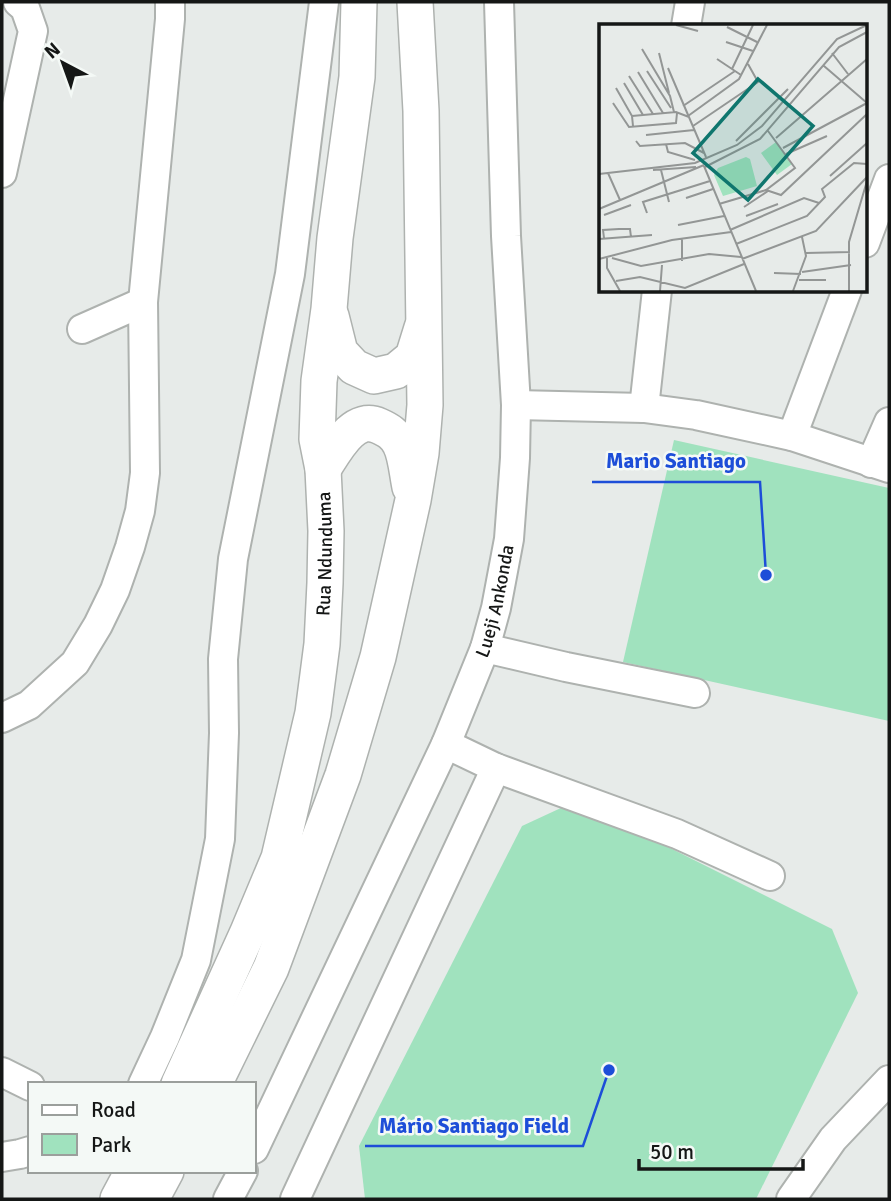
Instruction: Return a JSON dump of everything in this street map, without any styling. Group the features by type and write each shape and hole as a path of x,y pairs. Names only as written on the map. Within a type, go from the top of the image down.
{"main road":[{"name":"Rua Ndunduma","path":"181,1082 279,858 313,713 322,644 326,531 323,468 317,439 319,381 336,226 357,78 359,2"},
{"path":"215,1082 271,968 343,775 378,657 413,500 425,405 421,111 415,2"},
{"path":"329,309 340,352 354,367 374,376 396,371 413,357 425,319"},
{"path":"323,468 344,437 357,426 374,424 391,431 401,445 413,500"},
{"path":"118,1199 132,1173"},
{"path":"151,1199 165,1173"}],"street":[{"path":"2,173 33,31 25,8 18,2"},
{"path":"2,718 29,705 75,663 115,590 140,512 145,473 143,302 170,2"},
{"path":"144,1082 197,960 219,839 224,733 223,659 233,559 290,274 324,2"},
{"name":"Lueji Ankonda","path":"256,1145 446,744 485,648 496,607 509,539 516,405 506,236 499,2"},
{"path":"686,24 690,2"},
{"path":"866,240 889,179"},
{"path":"645,408 657,292"},
{"path":"792,436 846,292"},
{"path":"82,328 143,302"},
{"path":"516,405 645,408 696,415 792,436 880,465 889,422"},
{"path":"485,648 695,693"},
{"path":"446,744 496,768 677,834 770,876"},
{"path":"295,1199 496,768"},
{"path":"2,1072 28,1085"},
{"path":"791,1199 833,1139 889,1080"},
{"path":"2,1157 28,1152"},
{"path":"228,1199 242,1173"}],"green space":[{"path":"674,440 889,488 889,721 623,662"},
{"path":"576,801 832,929 858,993 756,1199 365,1199 359,1146 522,826"}],"place":[{"name":"Mario Santiago","path":"766,575"},
{"name":"Mário Santiago Field","path":"609,1070"}]}
